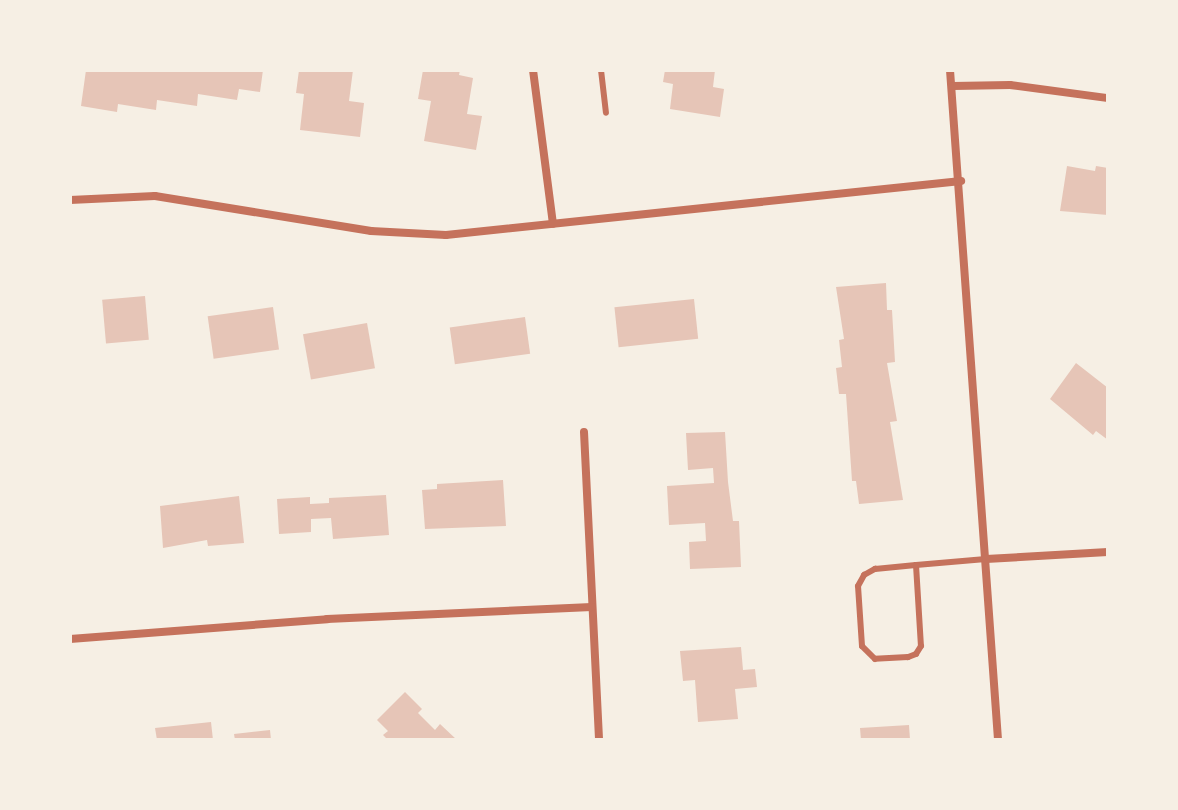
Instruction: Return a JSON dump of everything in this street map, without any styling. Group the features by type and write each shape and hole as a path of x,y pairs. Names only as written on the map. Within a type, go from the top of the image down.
{"street":[{"path":"533,70 553,224"},
{"path":"950,70 961,181 998,740"},
{"path":"953,86 1010,85 1108,98"},
{"path":"70,200 129,196 186,199 341,226 415,235 553,224 961,181"},
{"path":"584,432 599,740"},
{"path":"986,559 1108,552"},
{"path":"70,639 327,619 592,607"}],"lane":[{"path":"601,70 606,113"},
{"path":"916,565 921,646 916,654 875,659 862,646 858,586 864,575 875,569 916,565 986,559"}],"building":[{"path":"86,70 263,70 260,92 239,89 237,100 198,94 197,106 157,100 156,110 118,104 117,112 81,106"},
{"path":"299,70 353,70 349,101 364,103 360,137 300,130 304,94 296,93"},
{"path":"423,70 460,70 459,75 473,78 467,114 482,116 476,150 424,141 431,101 418,99"},
{"path":"665,70 715,70 713,87 724,89 720,117 670,109 673,84 663,82"},
{"path":"1067,166 1095,171 1096,166 1108,168 1108,215 1060,211"},
{"path":"886,283 887,310 892,310 895,362 887,363 897,421 890,422 903,500 859,504 856,481 852,481 846,394 839,394 836,368 842,367 839,340 844,339 836,287"},
{"path":"145,296 149,340 106,344 102,300"},
{"path":"694,299 698,339 619,347 614,307"},
{"path":"273,307 279,350 214,359 208,316"},
{"path":"525,317 530,354 455,364 450,328"},
{"path":"367,323 375,368 311,380 303,334"},
{"path":"1076,363 1108,388 1108,440 1096,431 1093,435 1050,399"},
{"path":"725,432 733,521 739,521 741,567 690,569 689,542 706,541 705,523 669,525 667,486 714,483 713,468 688,470 686,433"},
{"path":"503,480 506,526 425,529 422,490 437,489 437,484"},
{"path":"386,495 389,535 333,539 331,518 311,519 311,532 279,534 277,499 310,497 310,504 329,503 329,498"},
{"path":"239,496 244,543 208,546 207,540 163,548 160,506"},
{"path":"741,647 743,670 755,669 757,687 735,689 738,719 698,722 695,680 683,681 680,651"},
{"path":"405,692 422,709 418,713 435,730 440,724 457,740 388,740 383,735 388,731 377,720"},
{"path":"211,722 213,740 157,740 155,728"},
{"path":"909,725 910,740 861,740 860,728"},
{"path":"270,730 271,740 235,740 234,734"}]}
